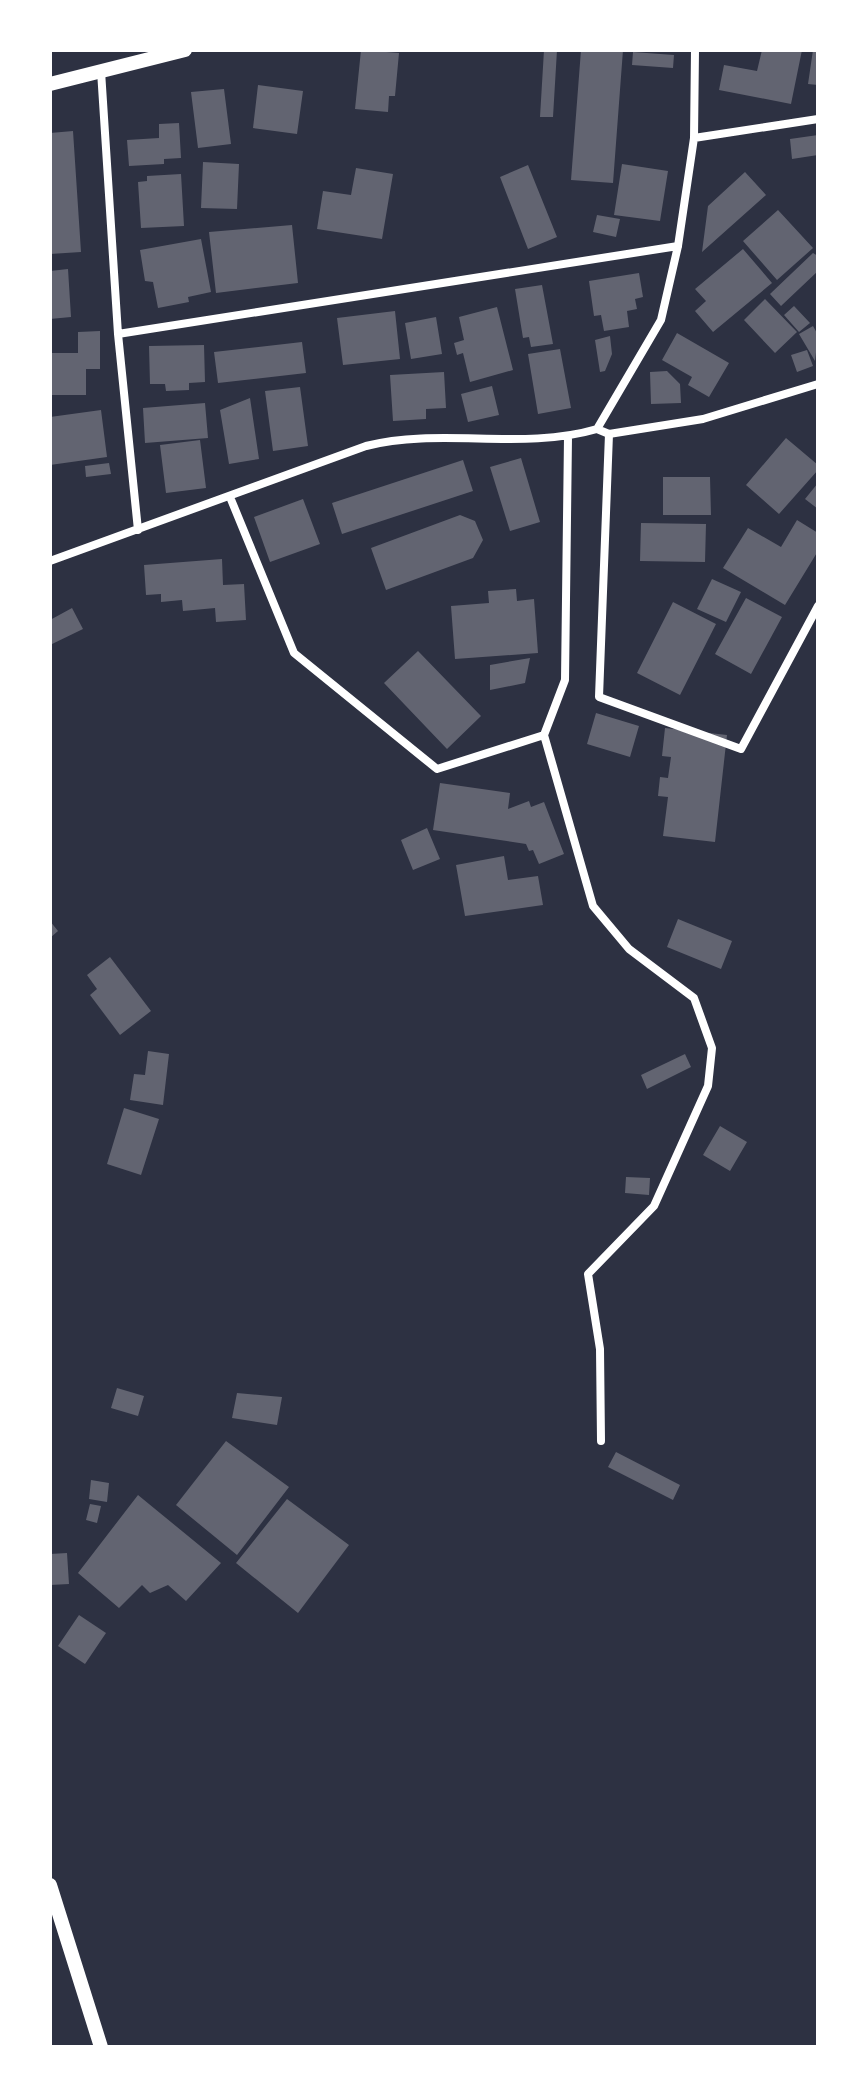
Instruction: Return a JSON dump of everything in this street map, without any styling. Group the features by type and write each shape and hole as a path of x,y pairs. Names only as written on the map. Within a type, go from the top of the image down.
{"street":[{"path":"50,84 185,50"},
{"path":"597,429 661,320 678,246 694,138 695,50"},
{"path":"101,71 118,334 138,530"},
{"path":"694,138 818,119"},
{"path":"118,334 678,246"},
{"path":"50,561 366,446 395,439 568,437 597,429 609,434 703,419 818,384"},
{"path":"609,434 599,697 741,749 818,606"},
{"path":"568,437 565,680 544,735 593,906 629,949 694,998 712,1048 708,1086 654,1206 588,1274 600,1349 601,1441"},
{"path":"230,497 294,653 437,769 544,735"},
{"path":"50,1885 101,2047"}],"building":[{"path":"361,50 399,53 395,96 389,96 388,112 355,109"},
{"path":"544,50 557,50 553,117 540,117"},
{"path":"581,50 623,50 613,183 571,180"},
{"path":"762,50 802,50 791,104 719,90 724,65 757,71"},
{"path":"813,50 818,50 818,85 808,84"},
{"path":"633,52 674,55 673,68 632,65"},
{"path":"258,85 303,91 297,134 253,128"},
{"path":"224,89 231,144 198,148 191,92"},
{"path":"179,123 181,158 164,159 164,164 129,166 127,140 159,138 159,124"},
{"path":"73,131 81,252 50,254 50,133"},
{"path":"818,135 818,155 792,159 790,139"},
{"path":"203,162 239,164 237,209 201,208"},
{"path":"622,164 668,171 660,221 614,215"},
{"path":"528,165 557,237 528,249 500,177"},
{"path":"356,168 393,174 382,239 317,229 323,191 351,195"},
{"path":"745,172 766,195 702,252 708,206"},
{"path":"181,174 184,226 141,228 138,182 147,181 147,176"},
{"path":"778,210 813,248 777,280 743,241"},
{"path":"597,215 620,219 616,237 593,232"},
{"path":"292,225 298,283 216,293 209,232"},
{"path":"201,239 211,292 188,297 189,302 158,308 153,282 145,281 140,250"},
{"path":"743,249 772,283 713,332 695,311 706,301 695,289"},
{"path":"813,253 818,256 818,271 781,306 770,294"},
{"path":"68,269 71,317 50,319 50,271"},
{"path":"639,273 643,297 635,299 637,309 627,311 629,327 604,331 601,315 594,316 589,281"},
{"path":"542,285 553,344 531,347 529,337 523,338 515,289"},
{"path":"765,299 797,332 775,353 744,320"},
{"path":"794,306 810,323 799,332 784,315"},
{"path":"497,307 513,370 470,382 463,353 457,355 454,343 464,340 459,317"},
{"path":"395,311 400,359 343,365 337,318"},
{"path":"436,317 442,354 411,359 405,323"},
{"path":"813,326 818,335 815,361 799,334"},
{"path":"100,331 100,369 86,369 86,395 50,395 50,353 78,353 78,332"},
{"path":"677,333 729,363 709,397 688,385 692,377 662,360"},
{"path":"610,336 612,354 605,371 600,372 595,340"},
{"path":"302,342 306,373 218,383 214,352"},
{"path":"204,345 205,382 189,383 189,390 166,391 165,384 150,384 149,346"},
{"path":"560,349 571,408 538,414 528,354"},
{"path":"807,350 813,366 797,372 791,355"},
{"path":"667,371 680,384 681,403 651,404 650,372"},
{"path":"444,372 446,408 426,409 426,419 393,421 390,375"},
{"path":"492,386 499,415 468,422 461,394"},
{"path":"300,387 308,446 273,451 265,391"},
{"path":"250,398 259,459 229,464 220,410"},
{"path":"205,403 208,438 145,443 143,408"},
{"path":"101,410 107,457 50,465 50,417"},
{"path":"786,438 818,465 818,470 779,514 746,485"},
{"path":"200,440 206,488 166,493 160,445"},
{"path":"521,458 540,522 510,531 490,467"},
{"path":"463,460 473,491 342,534 332,503"},
{"path":"109,463 111,474 86,477 85,466"},
{"path":"663,477 710,477 711,515 663,515"},
{"path":"818,483 818,509 805,499"},
{"path":"303,499 320,544 270,562 254,517"},
{"path":"460,515 475,521 483,540 473,558 386,590 371,548"},
{"path":"797,520 818,533 818,551 785,605 723,568 748,528 781,547"},
{"path":"641,523 706,524 705,562 640,561"},
{"path":"222,559 223,585 244,584 246,620 216,622 215,608 183,611 182,600 161,602 161,594 146,595 144,565"},
{"path":"712,579 741,592 726,622 697,609"},
{"path":"516,589 517,601 534,599 538,653 455,659 451,606 489,603 488,591"},
{"path":"746,598 782,617 751,674 715,654"},
{"path":"673,602 716,624 680,695 637,673"},
{"path":"72,608 83,629 50,645 50,620"},
{"path":"418,651 481,716 447,749 384,683"},
{"path":"530,658 525,683 490,690 490,665"},
{"path":"596,713 639,726 630,757 587,744"},
{"path":"665,728 727,735 715,842 663,836 668,797 658,796 660,777 668,778 671,757 662,756"},
{"path":"440,783 510,793 508,809 529,801 531,807 544,802 564,854 539,864 533,850 529,851 526,844 433,830"},
{"path":"427,828 440,859 413,870 401,840"},
{"path":"504,856 508,880 538,876 543,905 465,916 456,865"},
{"path":"678,919 732,941 721,969 667,947"},
{"path":"50,921 58,931 50,938"},
{"path":"110,957 151,1011 120,1035 90,995 97,989 87,975"},
{"path":"148,1051 169,1054 163,1105 130,1100 134,1074 145,1075"},
{"path":"685,1054 691,1067 647,1089 641,1075"},
{"path":"124,1108 159,1119 141,1175 107,1164"},
{"path":"720,1126 747,1142 730,1171 703,1155"},
{"path":"626,1177 650,1178 649,1195 625,1193"},
{"path":"117,1388 144,1396 138,1416 111,1408"},
{"path":"237,1393 282,1397 277,1425 232,1418"},
{"path":"226,1441 289,1487 237,1555 176,1505"},
{"path":"616,1452 680,1485 673,1500 608,1467"},
{"path":"91,1480 109,1483 107,1502 89,1499"},
{"path":"138,1495 221,1563 186,1601 168,1585 150,1593 142,1585 119,1608 78,1573"},
{"path":"287,1499 349,1545 298,1613 236,1563"},
{"path":"90,1504 101,1506 97,1523 86,1520"},
{"path":"67,1553 69,1584 50,1585 50,1554"},
{"path":"79,1615 106,1633 85,1664 58,1646"}]}
